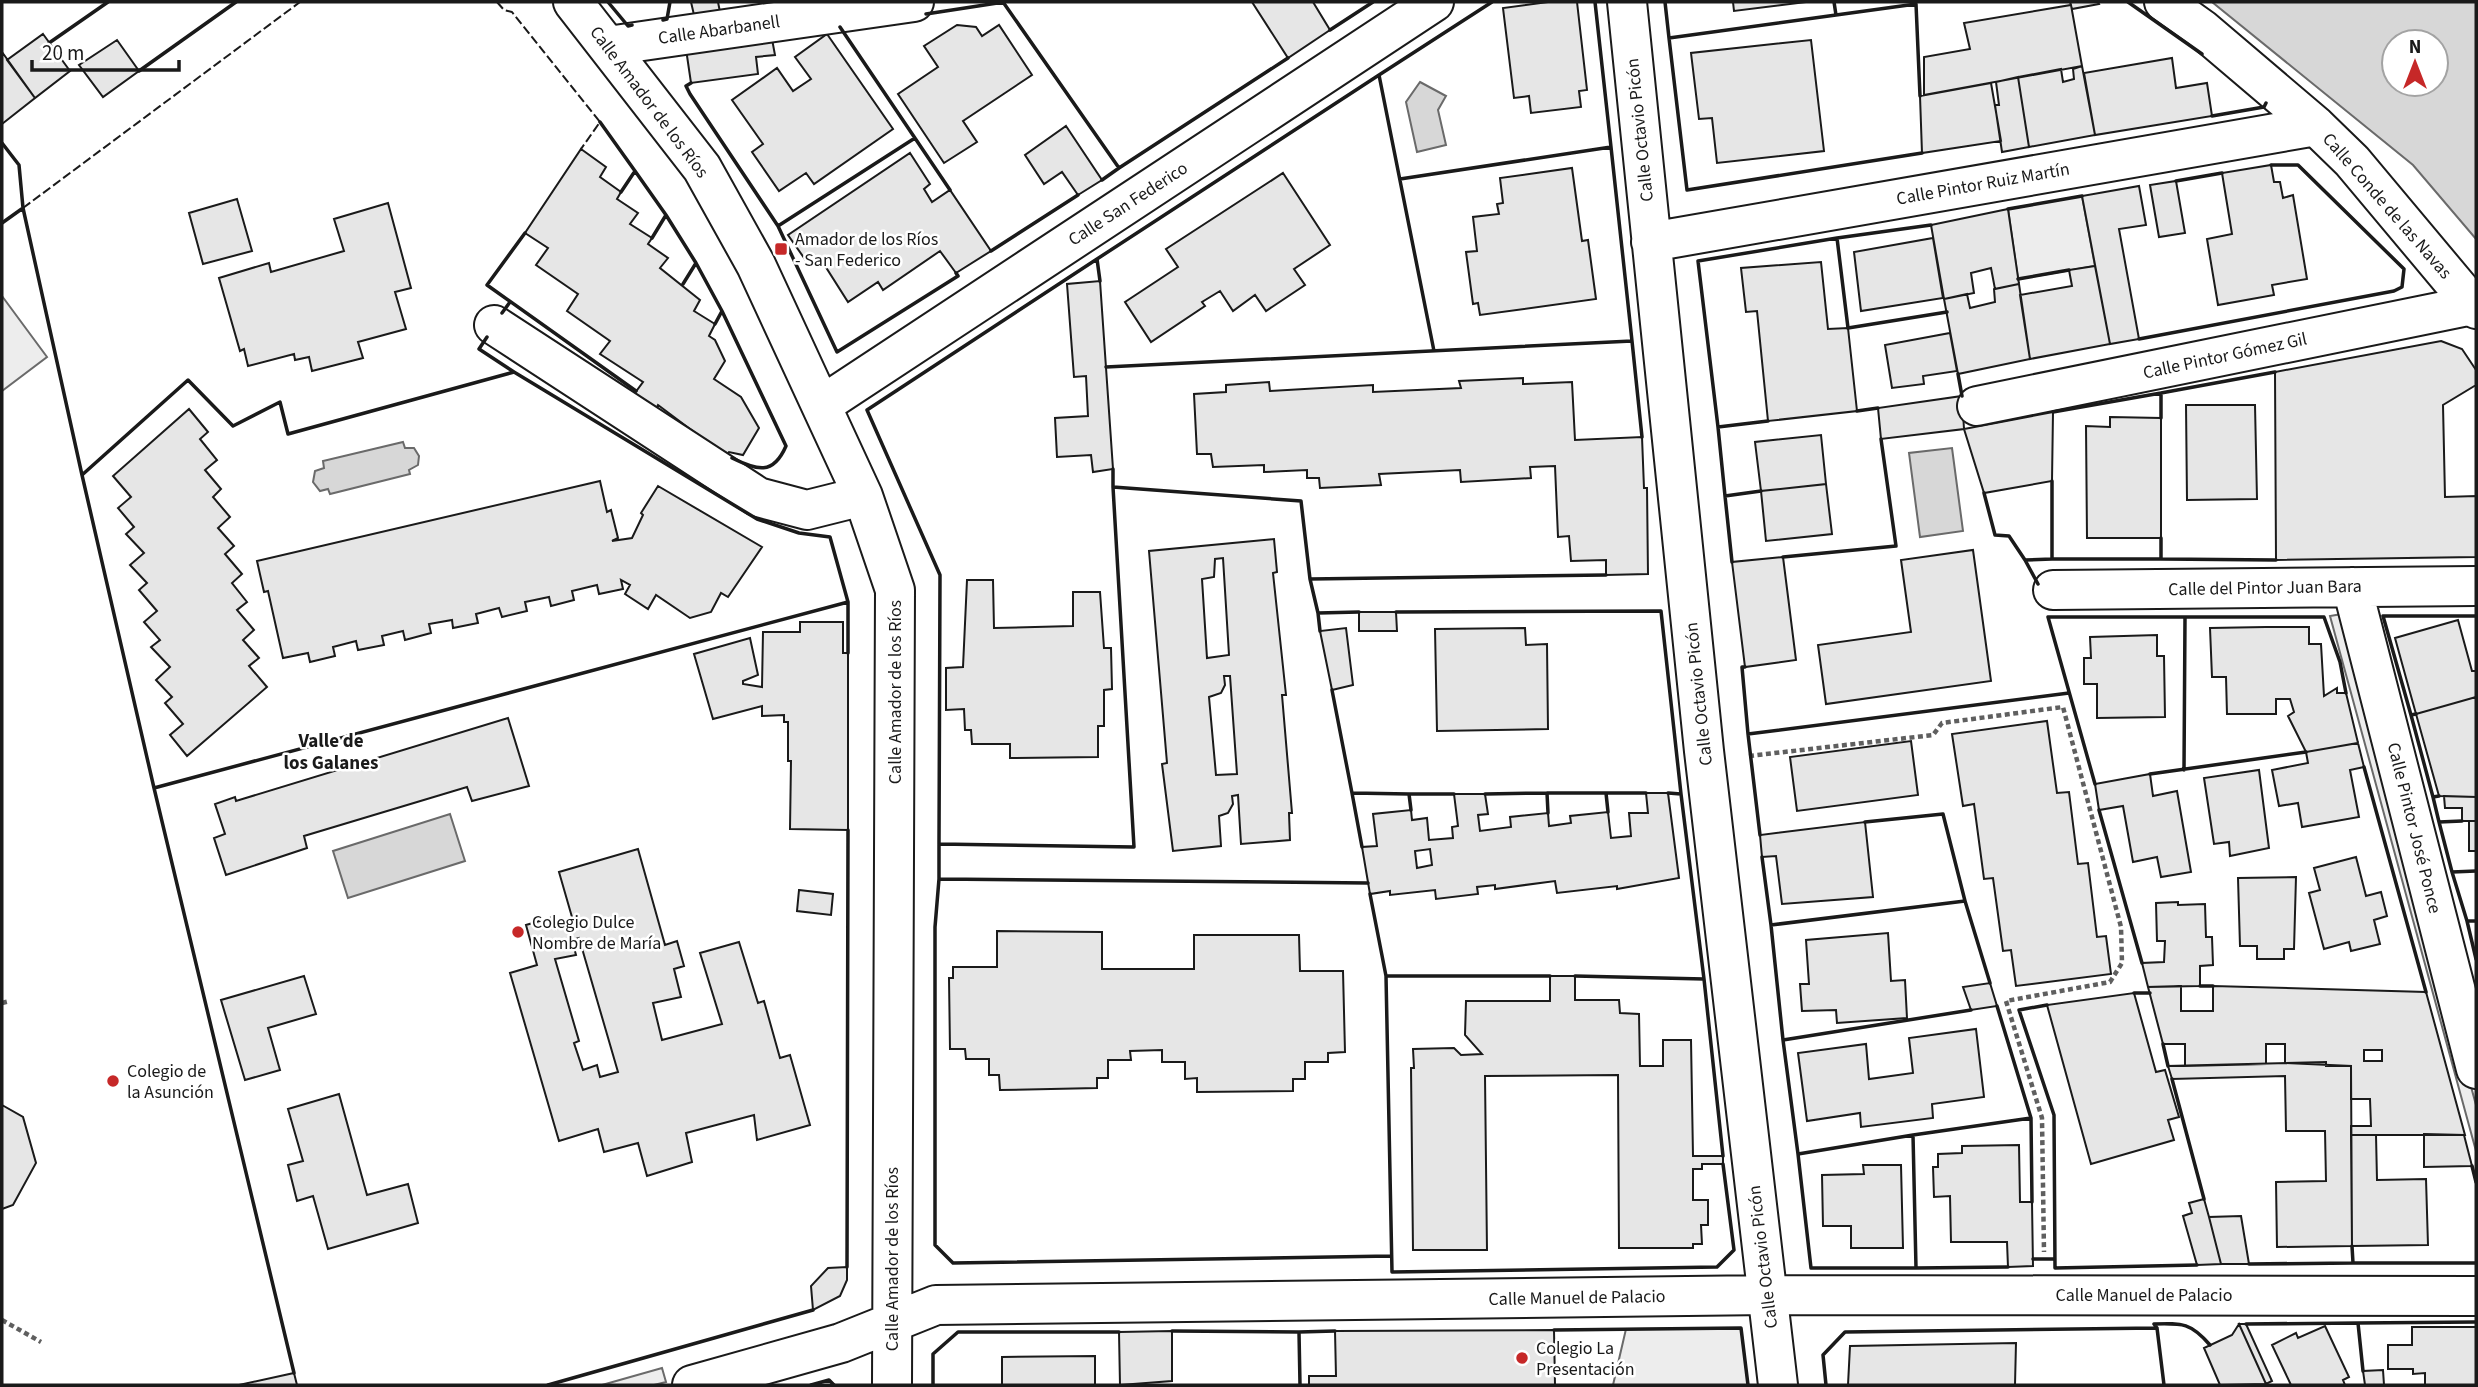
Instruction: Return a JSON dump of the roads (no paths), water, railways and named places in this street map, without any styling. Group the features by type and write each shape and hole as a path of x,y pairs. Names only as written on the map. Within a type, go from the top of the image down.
{"street":[{"name":"Calle Amador de los Ríos","path":"573,2 702,168 756,265 863,496 895,590 892,1385"},
{"name":"Calle Abarbanell","path":"608,46 914,2"},
{"name":"Calle San Federico","path":"822,405 1434,2"},
{"name":"Calle Octavio Picón","path":"1627,2 1704,751 1778,1385"},
{"name":"Calle Conde de las Navas","path":"2164,2 2202,29 2316,126 2352,161 2475,307"},
{"name":"Calle Pintor Ruiz Martín","path":"1651,242 2316,126"},
{"name":"Calle Pintor Gómez Gil","path":"1977,406 2475,307"},
{"path":"494,325 758,497 807,510 863,496"},
{"name":"Calle del Pintor Juan Bara","path":"2053,590 2476,586"},
{"name":"Calle Pintor José Ponce","path":"2352,587 2476,1069"},
{"name":"Calle Manuel de Palacio","path":"692,1385 841,1343 936,1305 1768,1295 2476,1296"}],"place":[{"name":"Amador de los Ríos - San Federico","path":"781,249"},
{"name":"Colegio Dulce Nombre de María","path":"518,932"},
{"name":"Colegio de la Asunción","path":"113,1081"},
{"name":"Colegio La Presentación","path":"1522,1358"}],"district":[{"name":"Valle de los Galanes","path":"331,752"}]}
